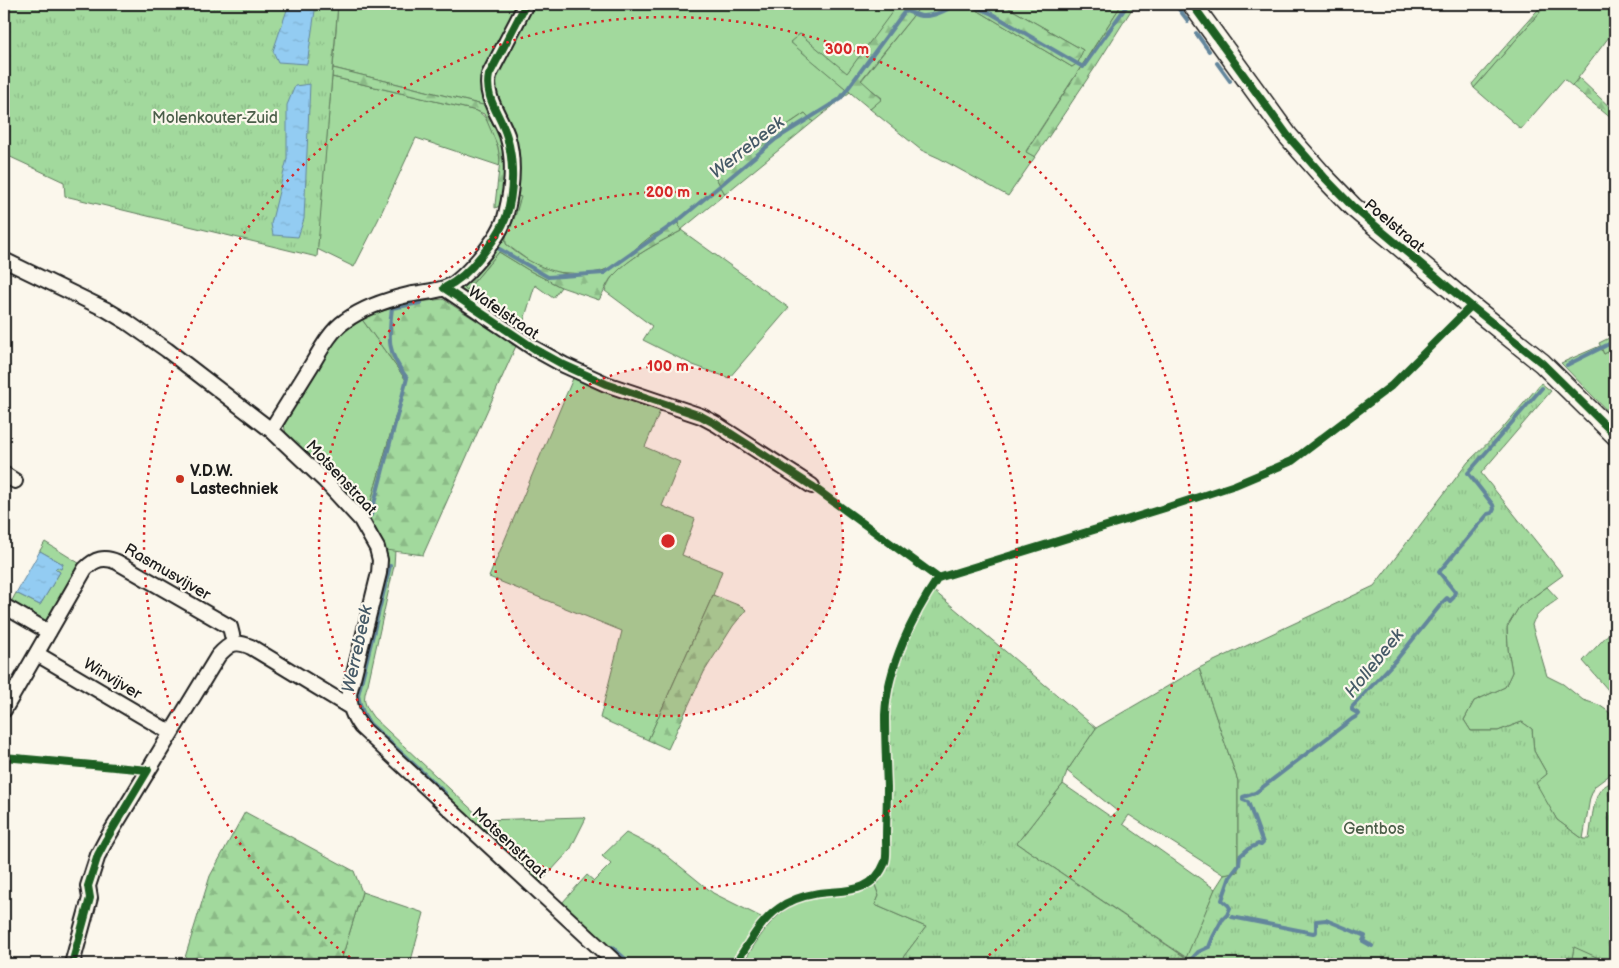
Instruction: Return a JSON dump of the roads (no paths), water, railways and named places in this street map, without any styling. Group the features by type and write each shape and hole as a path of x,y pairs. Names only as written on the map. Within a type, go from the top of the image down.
{"street":[{"name":"Wafelstraat","path":"271,430 319,352 332,333 343,322 362,311 386,301 444,288 461,278 475,264 497,235 506,217 510,200 510,148 506,134 493,108 487,84 489,75 526,4"},
{"name":"Poelstraat","path":"1192,4 1288,136 1353,207 1470,306 1542,363 1615,435"},
{"name":"Motsenstraat","path":"4,260 107,310 167,350 271,430 325,481 361,520 378,548 380,560 379,573 349,694 352,715 361,727 617,964"},
{"name":"Wafelstraat","path":"444,288 535,349 564,365 606,384 701,416 812,486"},
{"name":"Rasmusvijver","path":"4,710 85,569 96,561 109,558 230,627 234,643"},
{"path":"4,606 49,632"},
{"path":"72,964 90,898 88,886 98,855 224,649 234,643 242,643 251,647 350,707"},
{"name":"Winvijver","path":"37,654 171,733"}],"water":[{"path":"289,4 316,4 307,64 278,62 273,51"},
{"path":"310,84 304,219 298,237 273,235 271,224 287,159 287,105 295,86"},
{"path":"40,551 63,564 61,569 57,567 55,569 60,572 40,605 16,593"}],"waterway":[{"name":"Werrebeek","path":"494,249 496,247 548,277 604,273 679,220 776,139 840,99 905,11 921,16 929,16 943,11 954,4"},
{"name":"Werrebeek","path":"969,4 992,14 1083,67 1128,4"},
{"name":"Werrebeek","path":"1175,4 1188,21"},
{"name":"Werrebeek","path":"1196,33 1209,51"},
{"name":"Werrebeek","path":"1217,63 1230,81"},
{"name":"Werrebeek","path":"371,515 407,378 400,369 390,346 392,308 420,303"},
{"name":"Hollebeek","path":"1567,365 1615,341"},
{"name":"Hollebeek","path":"1187,964 1198,952 1209,947 1222,920 1227,915 1230,908 1222,900 1230,877 1239,865 1240,856 1248,849 1263,843 1248,802 1243,800 1243,797 1255,793 1357,716 1359,714 1352,710 1352,707 1397,659 1443,602 1447,598 1450,601 1453,598 1455,592 1439,572 1494,509 1493,505 1468,473 1542,388"},
{"name":"Werrebeek","path":"390,566 358,695 364,714 370,724 445,793"},
{"path":"1232,917 1313,933 1316,932 1316,921 1326,920 1365,936 1363,941 1372,946"},
{"name":"Werrebeek","path":"612,947 631,964"}],"place":[{"name":"V.D.W. Lastechniek","path":"180,479"}],"park label":[{"name":"Molenkouter-Zuid","path":"215,117"},
{"name":"Gentbos","path":"1374,828"}]}
